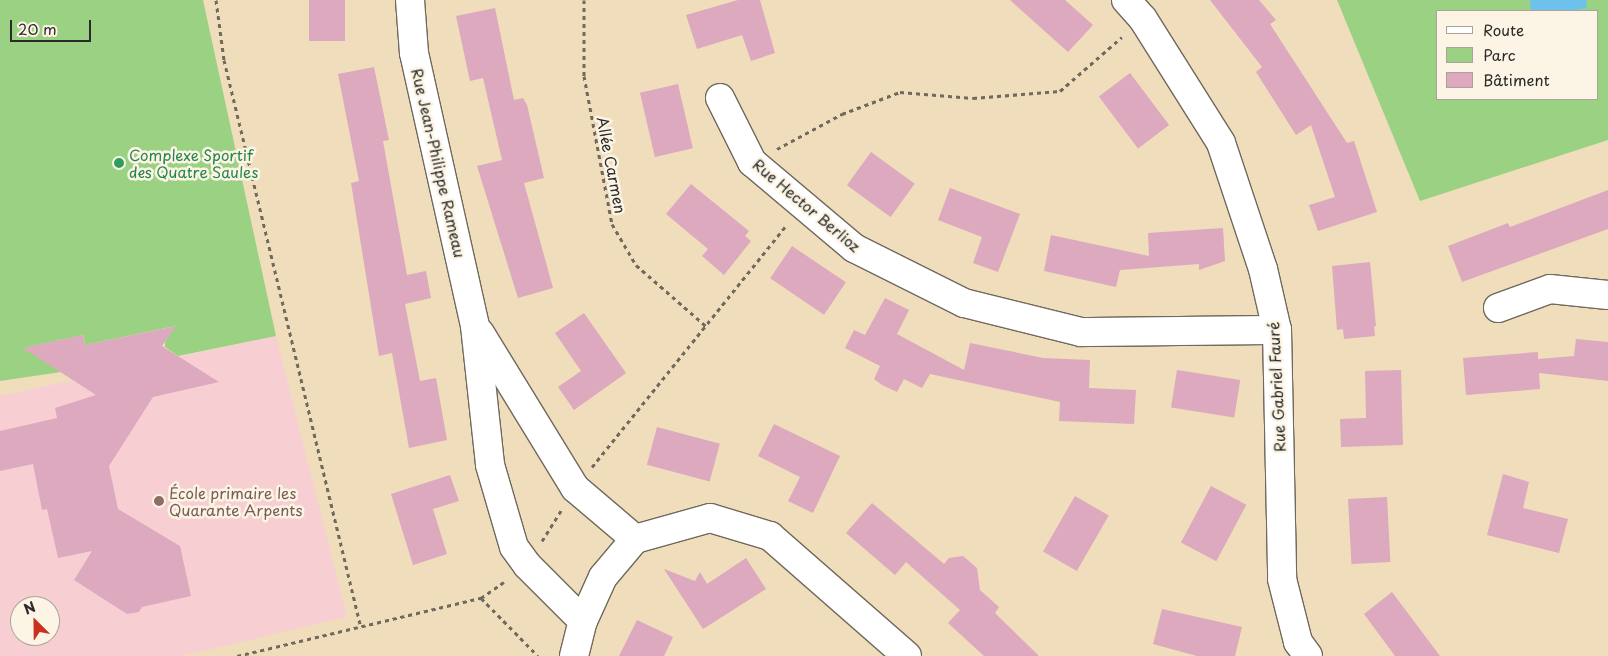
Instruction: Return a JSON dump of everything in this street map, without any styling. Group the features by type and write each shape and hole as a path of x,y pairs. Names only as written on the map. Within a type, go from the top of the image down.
{"street":[{"name":"Rue Jean-Philippe Rameau","path":"410,0 414,53 476,326 490,465 514,547 527,565 583,621"},
{"name":"Rue Gabriel Fauré","path":"1135,10 1221,143 1263,269 1277,330 1282,580 1298,642 1308,656"},
{"name":"Rue Hector Berlioz","path":"720,98 752,162 854,248 964,303 1081,332 1277,330"},
{"path":"1498,308 1550,289 1608,295"},
{"name":"Rue Jean-Philippe Rameau","path":"476,326 575,488 635,539"},
{"path":"574,656 583,621 603,577 635,539 710,518 770,536 907,656"}],"path":[{"path":"216,0 227,70 361,628"},
{"name":"Allée Carmen","path":"584,0 584,76 612,224 636,265 706,326"},
{"path":"752,162 842,114 900,92 973,98 1060,91 1135,10"},
{"path":"481,598 538,656"}],"shaded area":[{"name":"École primaire les Quarante Arpents","path":"276,336 347,617 181,656 0,656 0,396"}],"green space":[{"name":"Complexe Sportif des Quatre Saules","path":"0,0 203,0 276,336 178,356 165,347 165,342 175,326 85,345 83,335 24,348 61,372 0,381"},
{"path":"1337,0 1608,0 1608,140 1420,201"}],"water":[{"path":"1530,0 1586,0 1587,8 1574,10 1531,10"}],"building":[{"path":"309,0 345,0 345,41 309,41"},
{"path":"738,0 760,0 775,53 751,61 742,35 697,49 686,15"},
{"path":"1010,0 1065,0 1093,25 1068,52"},
{"path":"1210,0 1259,0 1276,20 1270,24 1347,143 1354,141 1377,212 1318,231 1309,205 1335,197 1311,125 1296,135 1256,72 1262,67"},
{"path":"495,8 514,100 523,98 527,105 544,178 524,183 553,288 518,298 477,166 502,160 483,78 470,81 456,16"},
{"path":"374,67 389,140 383,141 407,275 426,271 431,298 405,304 420,381 436,378 447,440 409,448 392,353 379,356 351,183 359,181 338,74"},
{"path":"1130,73 1169,125 1138,148 1099,96"},
{"path":"678,84 693,148 655,157 640,93"},
{"path":"871,152 915,184 891,217 847,185"},
{"path":"691,184 749,231 745,236 751,241 724,275 702,256 708,249 666,214"},
{"path":"950,188 1020,214 998,272 973,263 982,237 938,220"},
{"path":"1608,190 1608,229 1462,282 1448,246 1508,223 1510,227"},
{"path":"1223,228 1225,261 1199,270 1199,264 1120,270 1116,287 1044,271 1051,235 1149,256 1148,233"},
{"path":"792,246 846,282 824,315 770,278"},
{"path":"1370,262 1376,326 1374,327 1375,336 1344,339 1343,329 1337,330 1332,266"},
{"path":"885,298 909,310 897,334 964,370 970,343 1043,358 1090,360 1089,388 1136,390 1134,424 1059,421 1060,402 930,374 922,388 904,379 897,392 882,385 874,379 880,366 845,348 854,330 865,335"},
{"path":"584,313 626,373 574,410 558,387 581,371 555,333"},
{"path":"176,326 162,346 219,382 153,397 109,466 118,509 180,546 191,596 142,607 139,612 127,614 74,580 92,551 58,558 47,509 42,510 33,464 0,471 0,431 57,418 55,408 96,395 23,348 83,335 85,345"},
{"path":"1576,339 1608,342 1608,381 1539,373 1540,389 1466,395 1463,358 1538,352 1538,359 1574,356"},
{"path":"1177,370 1240,380 1234,418 1171,408"},
{"path":"1401,370 1403,445 1341,447 1340,419 1366,418 1365,371"},
{"path":"774,424 840,456 813,513 788,501 800,477 758,456"},
{"path":"657,427 720,444 710,481 647,465"},
{"path":"1503,474 1529,482 1523,508 1568,519 1559,553 1487,535"},
{"path":"450,475 459,501 433,509 447,554 413,565 391,494"},
{"path":"1211,486 1246,505 1216,561 1181,543"},
{"path":"1075,496 1109,516 1077,571 1043,551"},
{"path":"1387,497 1390,562 1351,564 1348,499"},
{"path":"872,503 944,564 949,558 963,556 977,568 980,590 999,607 995,613 1039,656 984,656 948,623 960,610 906,562 895,575 846,533"},
{"path":"746,558 766,589 703,629 664,569 695,581 700,572 707,584"},
{"path":"1392,592 1440,656 1395,656 1364,614"},
{"path":"1162,609 1242,627 1235,656 1197,656 1153,644"},
{"path":"637,620 673,637 664,656 619,656"}],"place":[{"name":"Complexe Sportif des Quatre Saules","path":"119,163"},
{"name":"École primaire les Quarante Arpents","path":"159,501"}]}
